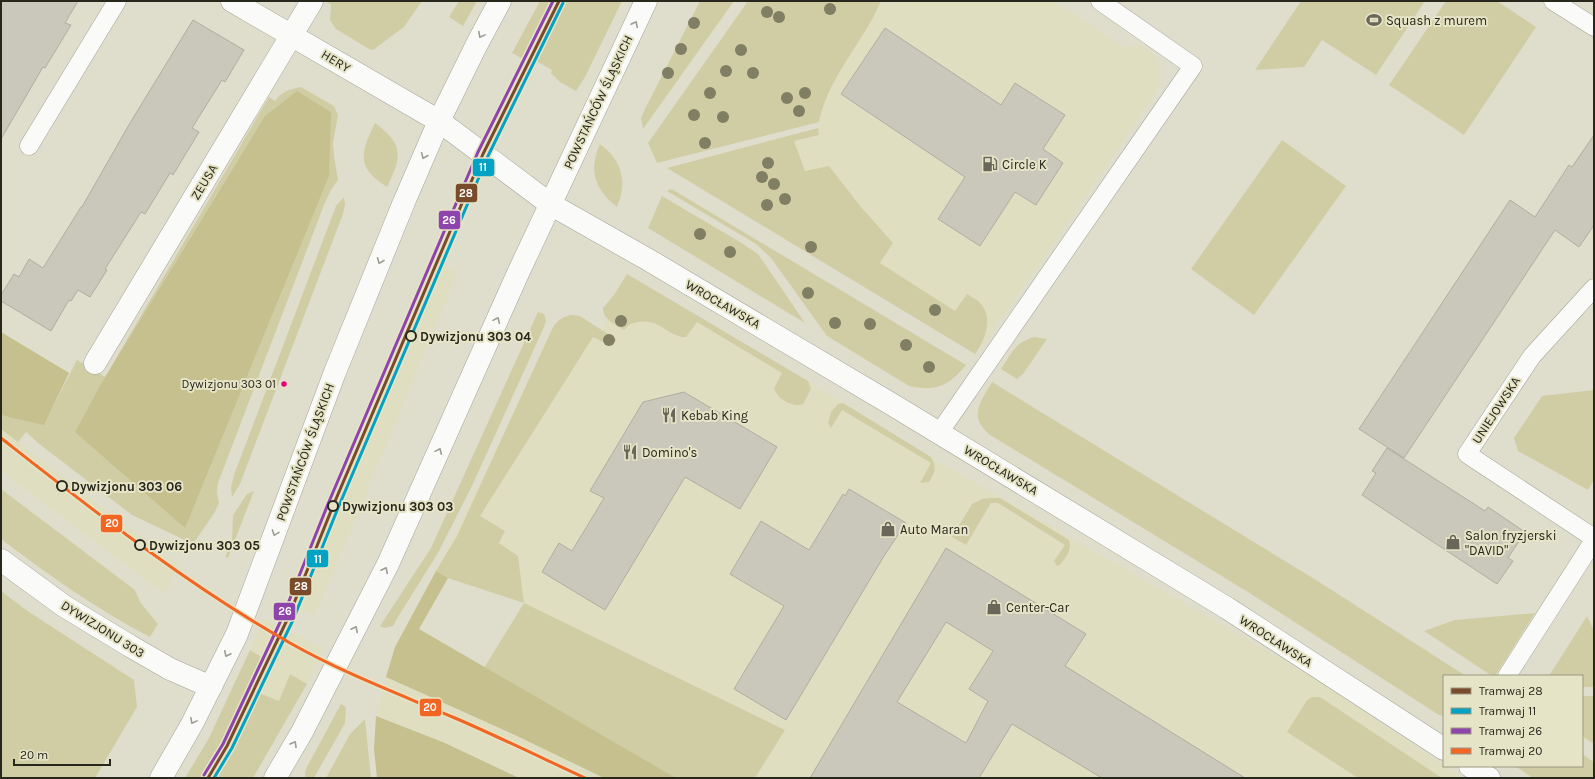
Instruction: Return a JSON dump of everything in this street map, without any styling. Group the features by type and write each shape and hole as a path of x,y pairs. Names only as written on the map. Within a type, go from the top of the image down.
{"street":[{"name":"HERY","path":"232,1 439,121"},
{"name":"ZEUSA","path":"95,363 312,1"},
{"name":"POWSTAŃCÓW ŚLĄSKICH","path":"162,778 211,687 244,616 332,379 404,202 439,121 500,1"},
{"name":"POWSTAŃCÓW ŚLĄSKICH","path":"275,778 302,732 388,564 550,204 646,1"},
{"path":"439,121 550,204"},
{"name":"WROCŁAWSKA","path":"550,204 809,354 1227,608 1443,748"},
{"name":"DYWIZJONU 303","path":"1,560 64,606 130,646 170,669 211,687"},
{"path":"1472,767 1489,778"}],"lane":[{"path":"29,146 117,1"},
{"path":"938,433 1193,66 1100,1"},
{"path":"1553,1 1594,27"},
{"name":"UNIEJOWSKA","path":"1508,675 1594,539 1467,454 1532,356 1594,288"}],"shaded area":[{"path":"422,1 404,27 373,50 336,29 330,20 331,5 327,2"},
{"path":"459,1 477,1 463,26 449,17"},
{"path":"540,1 622,1 585,77 576,91 560,82 551,73 552,70 524,54 521,58 512,53"},
{"path":"700,1 734,1 643,129 641,118 644,111"},
{"path":"748,1 881,1 874,16 830,90 819,122 657,163 648,143"},
{"path":"882,1 1054,1 1124,47 1141,44 1156,57 1159,66 1159,88 1039,265 981,347 819,249 794,141 819,135 818,128 822,108 832,85"},
{"path":"1301,1 1425,1 1376,75 1322,40 1304,67 1255,70"},
{"path":"1446,1 1497,1 1536,27 1464,135 1389,85"},
{"path":"301,87 334,106 338,115 333,143 338,180 331,190 324,205 218,483 217,493 219,503 215,512 193,544 132,515 38,443 26,432 18,442 1,429 1,413 4,416 44,424 77,360 105,377 269,97 275,101 283,93","holes":["265,116 75,432 99,387"]},
{"path":"297,91 331,112 329,176 185,528 75,432 99,387 265,116"},
{"path":"375,123 391,138 398,152 396,167 387,187 370,173 364,159 366,143"},
{"path":"818,128 819,135 794,141 805,171 829,166 861,207 893,243 880,263 955,311 967,294 979,302 987,315 987,322 985,336 975,354 667,168"},
{"path":"1282,140 1346,186 1254,315 1191,269"},
{"path":"600,144 613,157 621,172 622,189 617,207 603,194 596,179 594,162"},
{"path":"671,189 966,365 954,378 941,386 934,388 919,388 909,386 827,336 771,258 756,244 667,191"},
{"path":"662,196 758,254 805,323 648,228"},
{"path":"344,197 345,205 343,214 240,484 232,497 231,487 234,475 336,206"},
{"path":"431,255 458,273 315,616 286,604"},
{"path":"627,274 808,381 811,389 803,404 790,404 778,396 774,388 782,373 697,322 686,337 674,334 658,325 646,321 636,322 624,330 607,319 603,308 614,295"},
{"path":"636,286 808,381 931,457 1309,675 1443,765 1443,767 1447,767 1463,778 755,778 785,730 524,603 448,578 436,571 561,319 598,332"},
{"path":"538,312 544,314 546,321 544,327 472,486 438,553 393,626 384,628 380,626 431,548"},
{"path":"571,315 580,316 617,340 610,345 593,337 480,516 505,531 499,543 518,556 524,603 448,578 436,571 457,536 553,327 565,317"},
{"path":"1,332 69,373 44,425 4,416 1,413"},
{"path":"1034,337 1047,339 1023,374 1017,379 1001,369 1014,349 1027,339"},
{"path":"992,382 1316,580 1464,675 1443,675 1443,716 1439,715 1248,592 990,435 979,422 978,409"},
{"path":"1594,390 1594,480 1588,490 1518,451 1514,438 1542,396"},
{"path":"843,403 931,457 934,464 934,470 933,476 929,482 920,483 931,463 842,410 831,428 828,423 831,412 838,404"},
{"path":"1,429 178,565 165,594 1,471"},
{"path":"1,489 135,590 140,602 158,624 150,637 92,604 1,539"},
{"path":"254,491 228,558 225,557 232,541 233,515 247,494"},
{"path":"1000,498 1069,540 1069,551 1060,565 1057,566 1054,561 1065,545 998,503 991,503 966,545 952,537 972,504 982,499"},
{"path":"436,571 448,578 419,629 676,778 604,778 517,736 386,677 395,647"},
{"path":"1,591 29,612 134,680 137,707 95,778 1,778"},
{"path":"524,603 785,730 755,778 676,778 484,668"},
{"path":"1535,613 1496,675 1490,675 1424,631 1455,620"},
{"path":"1587,616 1594,630 1594,687 1583,687 1583,675 1550,675"},
{"path":"264,618 323,649 307,684 290,675 279,701 249,689 263,658 250,650"},
{"path":"250,650 263,658 249,689 279,701 290,674 307,684 253,778 185,778 209,738"},
{"path":"386,677 517,736 604,778 519,778 445,743 376,716"},
{"path":"1583,696 1594,696 1594,744 1583,737"},
{"path":"1312,697 1320,697 1442,778 1358,778 1287,732 1307,700"},
{"path":"341,704 346,707 345,723 314,778 305,778 305,771"},
{"path":"376,716 445,743 519,778 377,778 374,749"},
{"path":"365,719 371,778 326,778 350,734"},
{"path":"1583,755 1594,762 1594,778 1533,778 1516,767 1583,767"}],"building":[{"path":"1,1 78,1 65,23 71,25 45,68 43,67 1,139"},
{"path":"193,20 244,50 225,82 222,80 192,128 199,132 173,175 170,173 145,214 141,212 105,269 107,270 90,297 78,290 71,301 69,300 51,331 1,301 1,295 14,274 19,277 29,259 43,268 82,207 130,123"},
{"path":"885,28 1001,105 1015,83 1065,115 1043,149 1063,163 1036,205 1015,192 980,246 938,219 965,177 841,94"},
{"path":"1594,135 1594,225 1579,247 1555,230 1404,458 1359,429 1510,200 1535,217 1569,165 1572,167"},
{"path":"684,392 777,447 740,509 685,477 605,610 542,572 559,543 572,551 604,498 590,491 643,402"},
{"path":"1387,448 1485,511 1488,507 1525,532 1508,558 1513,561 1497,584 1362,495 1376,473 1372,471"},
{"path":"849,489 906,523 884,556 786,720 734,689 784,606 730,574 761,521 809,550 843,494 845,496"},
{"path":"946,548 1086,634 1065,666 1245,778 1102,778 1012,724 979,778 810,778","holes":["946,622 993,651 969,689 988,701 966,743 897,702"]}],"tram line":[{"name":"26","path":"204,775 223,744 283,616 328,504 478,152 553,1"},
{"name":"28","path":"208,778 227,746 288,618 333,506 483,154 559,1"},
{"name":"11","path":"214,778 232,748 293,620 338,508 488,156 563,3"},
{"name":"20","path":"1,438 106,520 214,597 252,621 310,654 351,674 471,725 585,778"}],"place":[{"name":"Squash z murem","path":"1374,20"},
{"name":"Circle K","path":"990,164"},
{"name":"Dywizjonu 303 04","path":"411,336"},
{"name":"Dywizjonu 303 01","path":"284,384"},
{"name":"Kebab King","path":"669,415"},
{"name":"Domino's","path":"630,452"},
{"name":"Dywizjonu 303 06","path":"62,486"},
{"name":"Dywizjonu 303 03","path":"333,506"},
{"name":"Auto Maran","path":"888,529"},
{"name":"Salon fryzjerski \"DAVID\"","path":"1453,542"},
{"name":"Dywizjonu 303 05","path":"140,545"},
{"name":"Center-Car","path":"994,607"}]}
